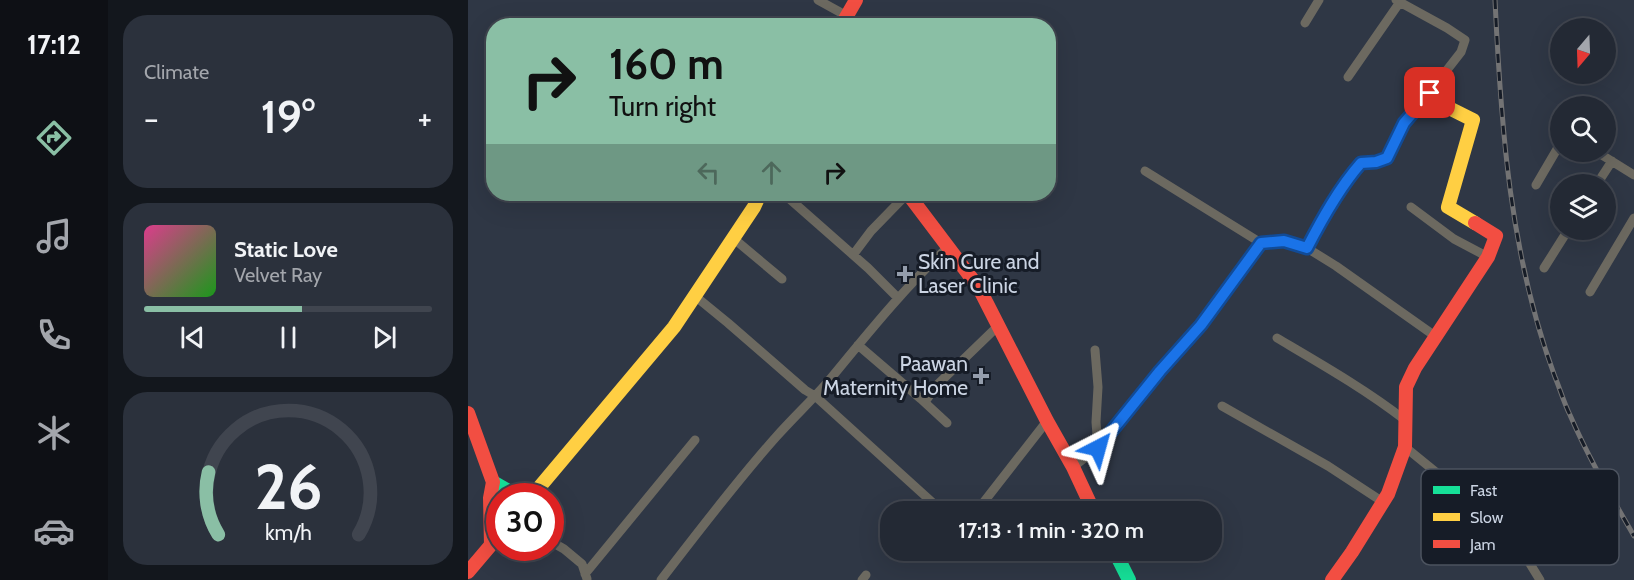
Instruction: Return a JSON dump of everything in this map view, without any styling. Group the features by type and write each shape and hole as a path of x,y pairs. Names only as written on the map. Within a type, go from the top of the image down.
{"main road":[{"path":"845,17 853,8 856,0"},
{"path":"1332,580 1388,494 1405,447 1407,387 1415,368 1488,257 1496,236 1448,207 1473,120 1427,96"},
{"path":"543,483 674,327 757,201"},
{"path":"913,201 979,288 1089,501"},
{"path":"468,413 493,482"},
{"path":"468,570 486,550"},
{"path":"1120,561 1129,580"}],"street":[{"path":"818,0 845,17"},
{"path":"1305,23 1319,0"},
{"path":"1307,248 1319,224 1353,171 1361,163 1376,162 1387,158 1404,123 1461,52 1465,40 1398,1 1348,77"},
{"path":"1536,184 1550,161"},
{"path":"1615,162 1634,175"},
{"path":"1144,171 1261,243 1284,241 1307,248 1435,336"},
{"path":"792,201 898,298"},
{"path":"853,255 871,231 901,201"},
{"path":"1411,207 1454,239 1488,257"},
{"path":"1590,292 1634,219"},
{"path":"733,238 782,279"},
{"path":"1544,268 1562,240"},
{"path":"1073,467 1098,448 1160,371 1201,325 1261,243"},
{"path":"661,580 777,436 815,396 922,271 948,247"},
{"path":"695,296 815,396 931,501"},
{"path":"924,402 998,326"},
{"path":"1278,338 1346,379 1405,420"},
{"path":"858,345 947,423"},
{"path":"1095,350 1098,387 1096,422 1098,448"},
{"path":"1222,406 1328,466 1383,501"},
{"path":"985,501 1047,421"},
{"path":"586,577 696,440"},
{"path":"1405,447 1432,469"},
{"path":"564,551 582,564 586,577"},
{"path":"1531,565 1540,580"}],"railway":[{"path":"1495,0 1510,191 1527,285 1555,377 1577,431 1596,469"},
{"path":"1619,510 1634,536"}],"traffic: fast":[{"path":"1120,561 1129,580"}],"traffic: slow":[{"path":"1427,97 1473,120 1448,207 1475,223"},
{"path":"543,483 674,327 757,201"}],"traffic: jam":[{"path":"846,18 856,0"},
{"path":"913,201 979,288 1089,501"},
{"path":"1332,580 1388,494 1405,447 1406,387 1415,368 1488,257 1496,236 1475,223"},
{"path":"468,413 493,483"},
{"path":"468,572 486,551"}],"place":[{"name":"Skin Cure and Laser Clinic","path":"905,274"},
{"name":"Paawan Maternity Home","path":"981,376"}],"route":[{"path":"1098,448 1160,371 1201,325 1261,243 1284,241 1307,248 1319,224 1353,171 1361,163 1376,162 1387,158 1404,123 1430,93"}]}
